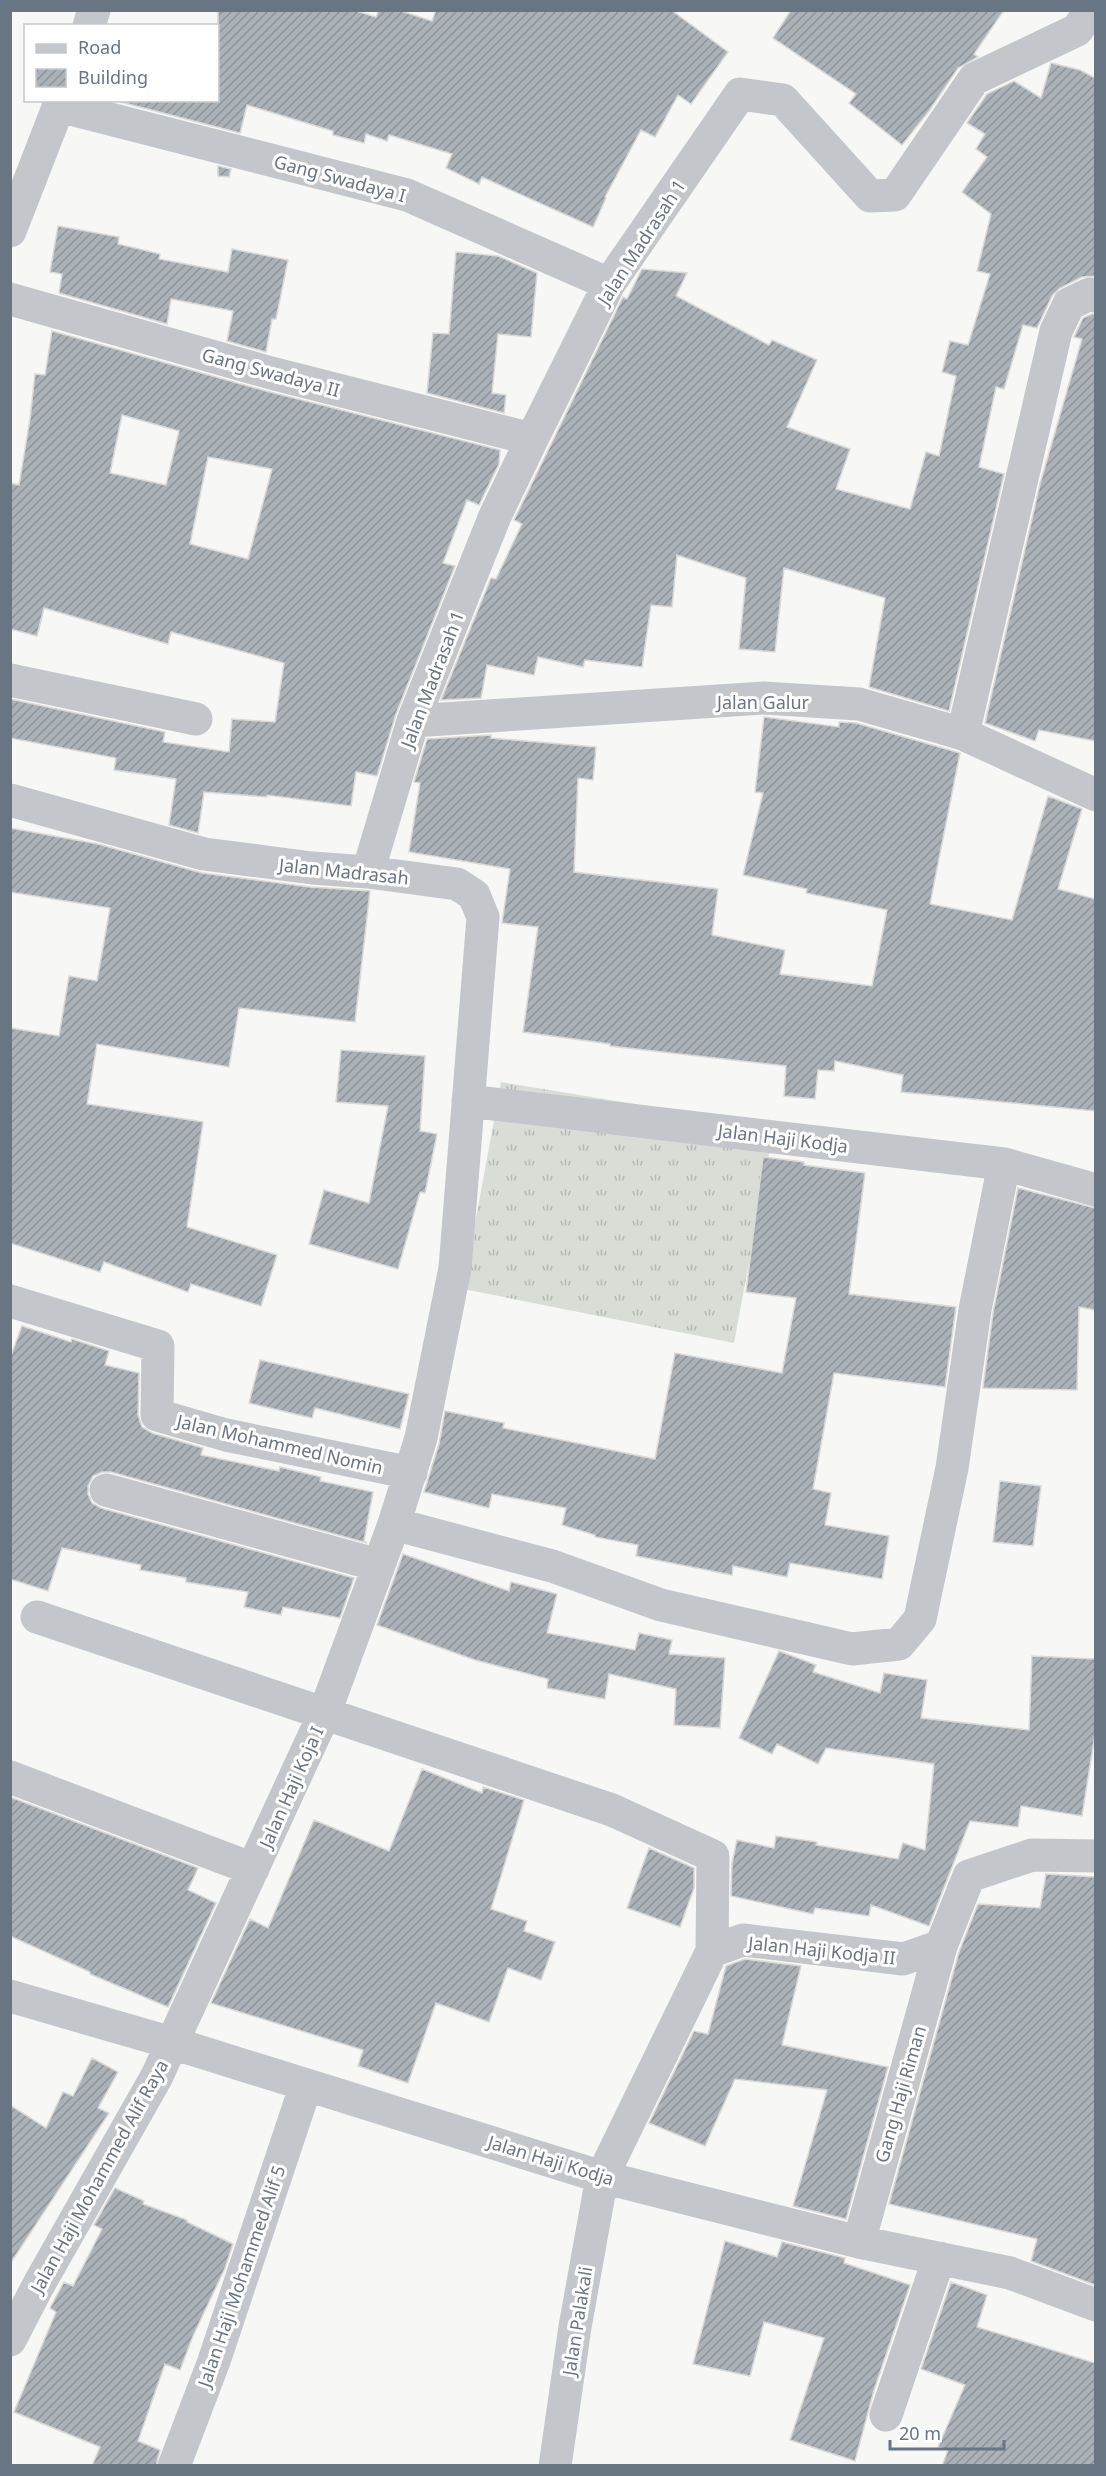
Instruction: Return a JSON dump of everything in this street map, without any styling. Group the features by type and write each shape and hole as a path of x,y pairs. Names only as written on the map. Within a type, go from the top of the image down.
{"street":[{"name":"Jalan Madrasah 1","path":"368,872 413,721 495,516 609,284 740,94 783,100 870,195 895,195 974,79 1077,30 1091,10"},
{"name":"Gang Swadaya I","path":"60,103 407,195 609,284"},
{"path":"10,231 60,103"},
{"path":"963,734 1056,331 1070,304 1090,294 1095,296"},
{"name":"Gang Swadaya II","path":"10,299 271,373 532,439"},
{"path":"10,680 196,719"},
{"name":"Jalan Galur","path":"413,721 764,698 859,705 963,734 1095,795"},
{"name":"Jalan Madrasah","path":"10,800 204,854 457,884 474,896 483,917 455,1268 422,1438 411,1473"},
{"name":"Jalan Haji Kodja","path":"468,1101 1004,1164 1095,1190"},
{"path":"394,1524 552,1566 661,1605 852,1649 899,1644 920,1618 923,1607 952,1468 975,1310 1004,1164"},
{"name":"Jalan Mohammed Nomin","path":"10,1301 158,1346 157,1415 226,1435 411,1473"},
{"name":"Jalan Haji Koja I","path":"172,2043 325,1712 411,1473"},
{"path":"106,1490 378,1565"},
{"path":"37,1617 612,1810 713,1856 712,1952 602,2177"},
{"path":"10,1777 253,1869"},
{"path":"941,1946 969,1875 1032,1856 1095,1856"},
{"name":"Jalan Haji Kodja II","path":"712,1952 744,1940 903,1959 941,1946"},
{"name":"Gang Haji Riman","path":"859,2242 941,1946"},
{"name":"Jalan Haji Kodja","path":"10,1996 172,2043 602,2177 859,2242 1010,2273 1095,2305"},
{"name":"Jalan Haji Mohammed Alif Raya","path":"10,2340 38,2286 157,2076 172,2043"},
{"name":"Jalan Haji Mohammed Alif 5","path":"174,2466 214,2361 306,2085"},
{"name":"Jalan Palakali","path":"556,2465 575,2327 602,2177"},
{"path":"886,2415 939,2258"}],"green space":[{"path":"501,1082 774,1127 734,1343 463,1289"}],"building":[{"path":"218,10 353,10 376,17 379,10 398,10 432,21 436,10 671,10 728,52 691,104 678,95 655,137 641,130 605,197 593,227 482,177 479,184 446,168 452,154 389,135 387,141 366,134 364,143 333,135 333,131 247,105 240,133 121,102 219,102"},
{"path":"791,10 1004,10 974,54 978,57 958,68 929,111 902,145 849,103 856,94 773,38"},
{"path":"1051,63 1080,70 1095,78 1095,276 1082,277 1060,288 1052,296 1037,328 1023,325 1004,389 996,387 979,467 1004,474 949,711 869,687 885,598 784,568 775,652 739,649 746,578 677,555 672,607 651,605 642,667 585,660 583,667 538,657 534,675 487,665 481,698 441,700 491,578 496,579 522,524 514,520 623,297 627,299 642,269 687,273 676,296 769,345 772,340 817,360 787,427 850,449 836,489 910,509 926,452 939,456 956,376 942,372 950,341 968,345 990,274 977,271 991,214 962,192 987,157 976,149 985,134 967,123 987,94 1014,81 1041,98"},
{"path":"218,166 231,169 229,177 218,176"},
{"path":"58,226 119,237 118,244 160,254 159,259 228,272 232,249 288,260 276,319 272,319 266,352 227,341 233,311 171,299 167,324 59,293 62,274 50,272"},
{"path":"456,252 498,256 537,273 531,337 498,334 492,393 506,395 504,413 427,393 433,333 449,334"},
{"path":"1095,314 1095,741 1039,730 1035,741 985,723 1040,484 1082,339 1074,337 1083,318"},
{"path":"52,331 266,391 500,450 499,464 479,505 467,500 443,563 455,566 396,714 377,776 356,772 351,806 267,795 267,797 204,792 198,833 169,825 176,779 114,770 116,758 10,738 10,699 165,732 163,742 229,752 232,719 275,722 284,663 171,632 168,644 44,608 37,636 10,629 10,483 19,485 35,374 45,375","holes":["122,415 179,431 166,485 110,473","208,457 272,469 248,559 190,544"]},
{"path":"764,717 839,727 839,722 856,723 960,753 930,904 1012,920 1048,796 1082,809 1058,889 1095,899 1095,1111 901,1092 903,1075 835,1061 834,1071 818,1070 815,1099 784,1096 786,1066 610,1046 610,1044 523,1032 538,927 502,923 510,869 409,852 420,783 414,782 427,739 491,735 491,738 596,747 593,780 578,778 574,872 718,889 712,935 785,950 780,974 872,986 887,910 806,893 807,889 743,875 763,793 755,792"},
{"path":"10,828 98,844 202,873 310,887 370,891 355,1022 239,1008 229,1067 97,1044 87,1104 203,1122 187,1227 277,1255 261,1306 191,1284 188,1292 104,1262 100,1272 10,1243 10,1028 59,1036 69,976 97,981 110,908 10,892"},
{"path":"341,1050 425,1056 420,1131 437,1134 425,1193 420,1192 398,1269 309,1244 324,1190 369,1203 388,1106 336,1102"},
{"path":"763,1157 865,1173 849,1294 956,1307 945,1387 834,1373 813,1489 831,1493 825,1525 889,1536 882,1579 790,1563 787,1577 733,1566 732,1575 636,1556 638,1545 595,1537 595,1535 562,1525 566,1508 492,1494 489,1508 424,1492 439,1444 445,1411 504,1423 503,1428 655,1459 675,1353 782,1373 796,1298 746,1292"},
{"path":"1018,1188 1095,1208 1095,1310 1079,1307 1077,1390 983,1388 993,1313"},
{"path":"22,1326 71,1342 72,1339 109,1351 105,1365 139,1373 138,1415 142,1427 152,1433 203,1448 201,1455 279,1471 280,1467 321,1477 320,1481 373,1492 364,1541 367,1543 111,1472 102,1472 93,1476 88,1486 88,1494 92,1503 101,1508 354,1578 340,1618 283,1607 281,1615 244,1607 248,1592 186,1582 186,1578 140,1570 141,1565 62,1548 48,1591 10,1579 10,1358"},
{"path":"260,1360 409,1394 400,1429 315,1408 312,1418 249,1403"},
{"path":"1000,1481 1041,1486 1033,1546 993,1542"},
{"path":"403,1554 509,1591 511,1582 557,1594 547,1633 635,1650 639,1633 672,1640 669,1654 725,1658 720,1728 674,1725 676,1689 609,1674 605,1699 547,1688 548,1679 475,1660 377,1625"},
{"path":"779,1651 816,1665 813,1672 880,1693 884,1673 927,1680 921,1718 1029,1730 1032,1656 1095,1659 1095,1734 1082,1816 1021,1806 1018,1827 970,1821 929,1926 871,1905 869,1916 815,1908 813,1914 731,1896 732,1863 737,1840 774,1848 776,1836 898,1859 903,1843 925,1850 934,1764 826,1748 818,1764 777,1744 772,1754 739,1738"},
{"path":"422,1769 482,1793 483,1787 524,1800 491,1909 527,1921 524,1931 555,1942 541,1980 508,1968 489,2022 436,2003 408,2083 358,2066 363,2050 211,2003 250,1919 268,1928 314,1820 389,1851"},
{"path":"10,1797 198,1868 188,1890 216,1903 168,2007 90,1974 90,1972 10,1936"},
{"path":"649,1848 694,1868 694,1888 680,1927 627,1908"},
{"path":"1046,1874 1095,1877 1095,2285 1031,2261 1037,2239 889,2204 959,1952 978,1904 1040,1908"},
{"path":"745,1959 801,1966 782,2045 888,2067 846,2219 793,2206 827,2090 735,2079 705,2146 649,2123 694,2031 708,2034 726,1966"},
{"path":"92,2058 118,2072 98,2108 109,2113 10,2264 10,2105 46,2128 63,2092 73,2096"},
{"path":"115,2188 144,2201 143,2204 187,2220 233,2244 225,2268 193,2336 180,2370 165,2364 138,2441 160,2450 156,2466 92,2466 100,2447 14,2412 56,2312 50,2308 64,2282 73,2286 102,2229 94,2225"},
{"path":"725,2241 777,2257 782,2242 845,2258 844,2263 910,2285 874,2390 855,2461 790,2440 824,2338 764,2322 750,2376 693,2364"},
{"path":"951,2282 987,2295 977,2327 1095,2363 1095,2466 942,2466 948,2450 938,2447 965,2385 921,2369"}]}
